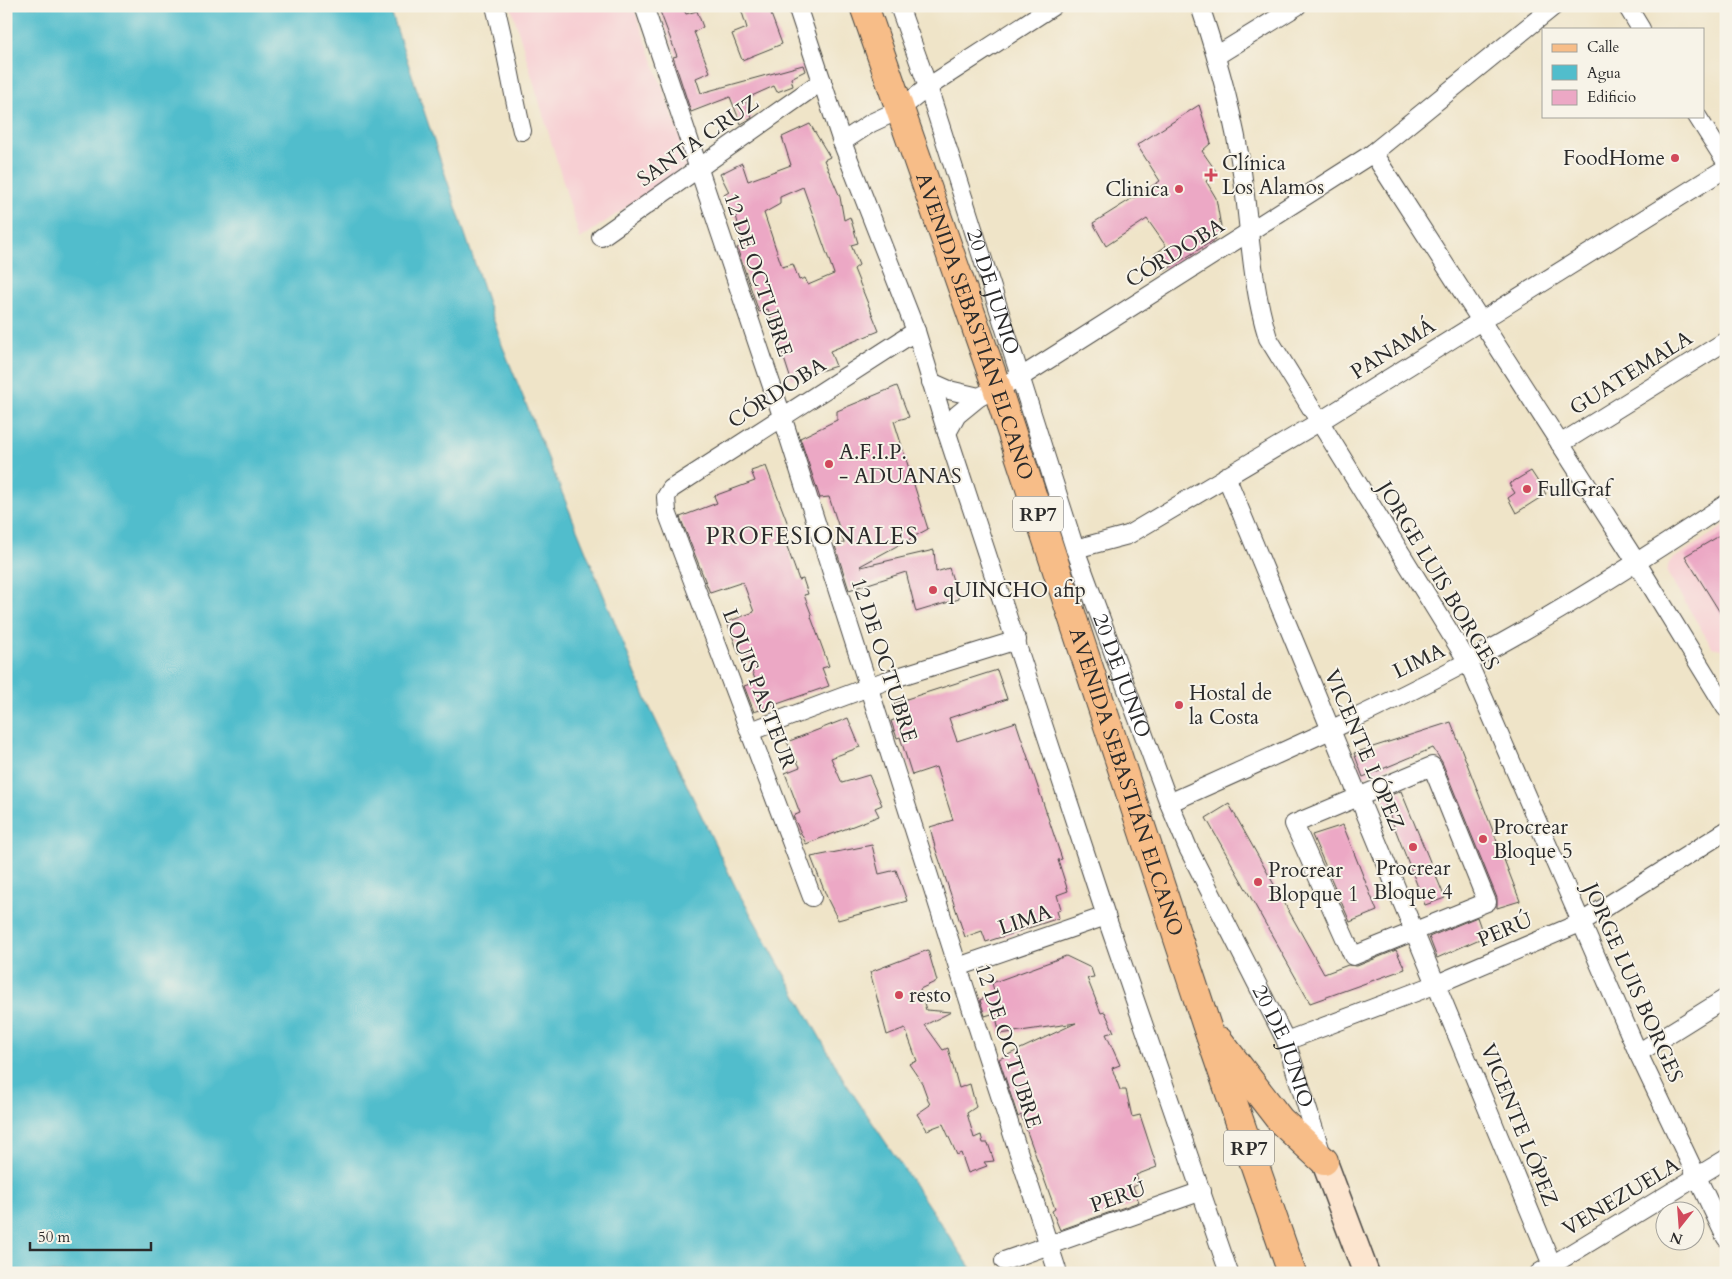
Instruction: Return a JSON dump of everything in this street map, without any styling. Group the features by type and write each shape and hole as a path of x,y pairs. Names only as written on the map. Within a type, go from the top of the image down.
{"main road":[{"name":"AVENIDA SEBASTIÁN ELCANO","path":"864,6 899,110 999,387 1206,1024 1292,1273"},
{"path":"1206,1024 1280,1120 1324,1161"}],"street":[{"path":"495,6 508,55 510,82 522,131"},
{"name":"12 DE OCTUBRE","path":"644,6 782,416 1058,1273"},
{"path":"797,6 842,142 916,332 947,433 1106,916 1229,1273"},
{"name":"20 DE JUNIO","path":"899,6 928,87 999,387 1075,549 1169,803 1188,848 1286,1041 1324,1161 1366,1273"},
{"name":"JORGE LUIS BORGES","path":"1200,6 1216,56 1242,171 1262,321 1268,338 1468,662 1638,1053 1726,1238"},
{"path":"1216,56 1297,6"},
{"name":"CÓRDOBA","path":"947,433 957,415 999,387 1249,233 1372,153 1554,6"},
{"path":"1627,6 1640,28"},
{"path":"842,142 871,123 899,110 928,87 1051,7"},
{"name":"SANTA CRUZ","path":"601,237 822,81"},
{"path":"1698,118 1726,162"},
{"path":"1372,153 1637,563 1726,708"},
{"name":"PANAMÁ","path":"1075,549 1128,535 1319,422 1726,168"},
{"name":"CÓRDOBA","path":"666,497 670,489 916,332"},
{"name":"GUATEMALA","path":"1560,444 1726,340"},
{"path":"931,382 949,390 999,387"},
{"name":"VICENTE LÓPEZ","path":"1226,476 1437,984 1545,1269"},
{"name":"LOUIS PASTEUR","path":"666,497 667,512 812,897"},
{"name":"LIMA","path":"1169,803 1330,730 1468,662 1637,563 1726,504"},
{"path":"751,731 869,687 1016,640"},
{"path":"1432,766 1486,902 1415,932 1353,956 1294,824 1358,795 1432,766"},
{"name":"PERÚ","path":"1286,1041 1437,984 1580,923 1726,831"},
{"name":"LIMA","path":"958,967 1106,916"},
{"path":"1638,1053 1726,998"},
{"name":"VENEZUELA","path":"1545,1269 1726,1159"},
{"name":"PERÚ","path":"1050,1245 1202,1192"},
{"path":"1004,1262 1050,1245"}],"shaded area":[{"path":"511,6 633,6 690,164 580,239"},
{"path":"1726,525 1726,650 1712,647 1666,571 1670,561"}],"water":[{"path":"6,6 389,6 502,345 648,704 736,888 845,1082 974,1273 6,1273"}],"building":[{"path":"658,6 682,6 686,14 697,11 703,27 694,32 710,72 696,78 701,93 803,65 805,71 791,78 793,86 777,92 774,86 745,99 752,118 741,124 730,97 691,112 673,57 677,56"},
{"path":"740,6 768,6 782,44 742,60 732,34 747,28"},
{"name":"Clinica","path":"1199,105 1211,143 1202,151 1218,174 1206,181 1216,198 1221,227 1214,240 1166,270 1155,254 1166,246 1147,219 1106,246 1093,223 1160,181 1137,145"},
{"path":"810,124 830,157 824,160 840,197 844,220 850,217 858,243 851,245 859,265 854,269 879,331 830,351 836,366 791,380 768,309 759,312 737,248 744,245 736,216 733,217 724,195 729,192 720,174 742,163 748,181 791,165 782,137","holes":["803,187 834,274 808,285 805,278 799,280 793,264 782,267 764,213 780,204 780,197"]},
{"name":"A.F.I.P. - ADUANAS","path":"897,386 909,417 894,421 928,529 860,566 934,550 936,572 949,568 959,599 916,612 906,572 849,590 835,546 844,543 829,497 820,498 800,438 837,420 837,411"},
{"path":"766,466 789,527 781,530 799,580 803,579 808,594 804,595 829,666 822,668 829,686 754,712 744,686 756,682 745,652 739,654 727,622 754,612 743,582 710,593 680,517 717,503 714,496 755,481 751,471"},
{"name":"FullGraf","path":"1531,471 1546,494 1516,513 1508,498 1515,493 1509,484"},
{"path":"1726,532 1726,622 1685,556"},
{"path":"997,670 1007,699 949,718 957,741 1016,722 1062,859 1058,860 1068,891 1057,895 1061,909 1057,911 1059,918 986,942 982,931 965,937 935,847 930,827 953,820 936,767 912,775 900,737 897,738 891,721 899,718 894,703"},
{"path":"848,718 860,747 831,758 842,783 869,775 882,805 875,808 879,816 806,844 793,816 800,813 785,773 800,767 787,742"},
{"name":"Procrear Bloque 5","path":"1451,722 1520,901 1497,908 1497,898 1442,762 1433,748 1363,777 1354,753"},
{"name":"Procrear Bloque 4","path":"1401,791 1445,898 1425,905 1383,798"},
{"name":"Procrear Blopque 1","path":"1229,804 1324,974 1348,965 1357,966 1396,950 1405,969 1310,1003 1206,818"},
{"path":"1343,825 1377,911 1350,922 1312,835"},
{"path":"872,845 879,874 896,870 907,901 838,920 811,857"},
{"path":"1477,917 1484,937 1437,958 1429,937"},
{"path":"928,950 937,981 920,989 926,1010 951,1012 925,1025 943,1050 948,1048 959,1088 970,1084 976,1107 967,1113 974,1138 981,1135 983,1143 988,1143 994,1161 984,1162 987,1166 968,1173 961,1153 957,1155 943,1124 927,1130 917,1114 930,1105 922,1083 909,1064 917,1061 905,1028 887,1035 870,972"},
{"path":"1066,956 1091,968 1094,977 1087,978 1101,1013 1105,1012 1114,1032 1106,1034 1120,1065 1112,1068 1120,1090 1126,1090 1132,1117 1140,1115 1157,1167 1136,1175 1139,1184 1133,1187 1139,1202 1060,1230 1052,1211 1055,1209 1021,1115 1018,1117 999,1059 1076,1023 1000,1034 995,1013 985,1016 980,1000 995,994 992,983"}],"place":[{"name":"FoodHome","path":"1675,158"},
{"name":"Clínica Los Alamos","path":"1211,175"},
{"name":"Clinica","path":"1179,189"},
{"name":"A.F.I.P. - ADUANAS","path":"829,464"},
{"name":"FullGraf","path":"1527,489"},
{"name":"qUINCHO afip","path":"933,590"},
{"name":"Hostal de la Costa","path":"1179,705"},
{"name":"Procrear Bloque 5","path":"1483,839"},
{"name":"Procrear Bloque 4","path":"1413,847"},
{"name":"Procrear Blopque 1","path":"1258,882"},
{"name":"resto","path":"899,995"}],"district":[{"name":"PROFESIONALES","path":"812,536"}]}
